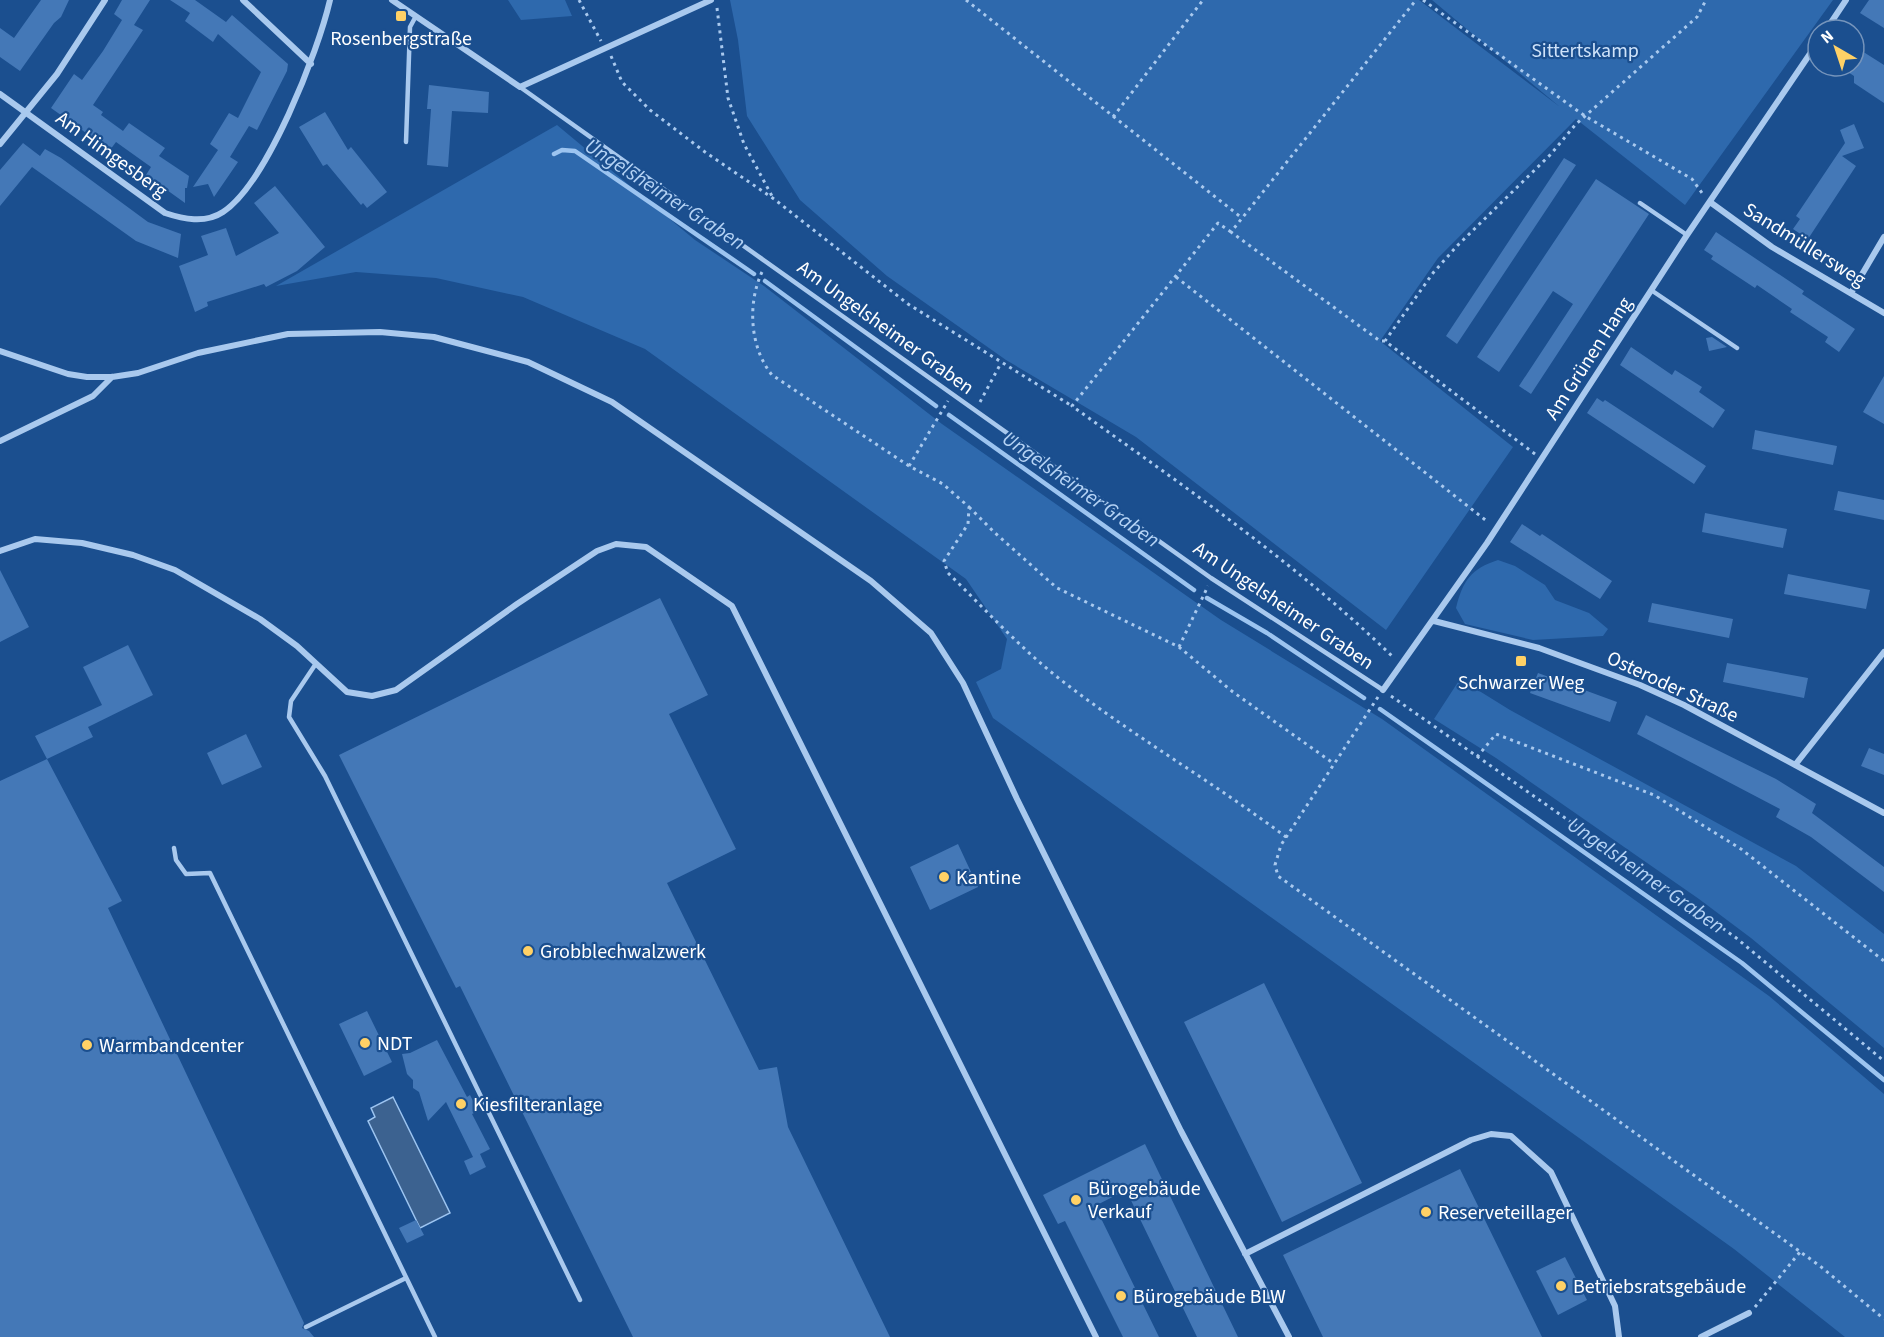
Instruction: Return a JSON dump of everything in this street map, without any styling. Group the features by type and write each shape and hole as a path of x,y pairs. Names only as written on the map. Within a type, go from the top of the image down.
{"street":[{"path":"0,144 63,65 105,0"},
{"path":"243,0 311,64"},
{"name":"Am Himgesberg","path":"0,94 165,213 178,218 206,219 223,212 232,204 270,152 311,64 330,0"},
{"name":"Am Ungelsheimer Graben","path":"392,0 520,87"},
{"path":"520,87 711,0"},
{"path":"1834,18 1846,0"},
{"name":"Am Grünen Hang","path":"1383,690 1434,621 1497,528 1687,235 1806,60"},
{"name":"Sandmüllersweg","path":"1710,202 1772,247 1884,313"},
{"path":"1851,293 1884,237"},
{"path":"0,351 68,374 112,377 138,373 198,353 288,334 380,332 434,337 528,362 612,402 871,581 931,633 963,683 1017,799 1181,1131 1289,1337"},
{"path":"0,441 93,396 112,377"},
{"path":"0,551 35,539 82,543 133,555 175,570 260,619 297,646 347,692 372,696 396,690 535,592 597,551 616,544 646,547 732,606 1096,1337"},
{"name":"Osteroder Straße","path":"1434,621 1539,648 1640,685 1684,705 1884,813"},
{"path":"1795,765 1883,656"},
{"path":"1245,1254 1471,1140 1491,1134 1511,1136 1551,1172 1616,1306 1620,1337"},
{"path":"1701,1337 1749,1313"}],"lane":[{"path":"406,142 410,27 416,16"},
{"name":"Am Ungelsheimer Graben","path":"520,87 1211,578 1383,690"},
{"path":"1640,203 1687,235"},
{"path":"1651,290 1737,348"},
{"path":"315,665 291,701 289,717 335,796 580,1300"},
{"path":"174,848 176,860 186,874 210,873 435,1337"},
{"path":"306,1327 406,1278"}],"path":[{"path":"579,0 622,82 650,110 774,199 908,304 1072,406 1242,529 1360,624 1402,665"},
{"path":"716,0 728,98 744,144 774,199"},
{"path":"966,0 1242,218"},
{"path":"1113,117 1203,0"},
{"path":"1231,232 1416,0"},
{"path":"1423,0 1585,116 1692,179 1710,202"},
{"path":"1385,341 1433,273 1457,246 1551,154 1585,116 1697,17 1706,0"},
{"path":"1072,406 1218,223 1380,341 1385,341 1543,459"},
{"path":"767,262 758,280 754,306 754,340 762,362 772,375 909,466 943,484 1058,588 1179,647 1243,699 1333,763"},
{"path":"1176,277 1497,528"},
{"path":"975,411 1001,363"},
{"path":"909,466 952,395"},
{"path":"969,507 968,524 944,561 948,573 1009,634 1059,678 1119,722 1227,793 1286,837"},
{"path":"1179,647 1211,578"},
{"path":"1383,690 1286,837 1275,865 1278,876 1848,1287 1884,1319"},
{"name":"Am Ungelsheimer Graben","path":"1383,690 1735,937 1884,1061"},
{"path":"1477,757 1496,734 1654,795 1741,849 1884,961"},
{"path":"1749,1313 1800,1252"}],"green space":[{"path":"508,0 565,0 572,16 521,20"},
{"name":"Sittertskamp","path":"730,0 1419,0 1560,107 1432,0 1833,0 1820,18 1806,18 1806,37 1685,205 1576,119 1438,258 1380,341 1513,447 1386,630 1136,437 1006,360 887,276 800,200 747,116 738,40"},
{"path":"557,125 695,240 764,286 942,424 1221,620 1382,719 1769,996 1884,1094 1884,1337 1845,1337 1734,1249 993,718 976,682 1001,669 1007,639 966,579 645,349 523,297 436,278 356,272 276,286"},
{"path":"1498,560 1515,566 1545,585 1555,600 1589,613 1608,629 1603,636 1533,640 1465,624 1456,608 1465,583 1481,567"},
{"path":"1460,679 1510,710 1796,866 1884,934 1884,1048 1751,938 1699,899 1496,758 1434,719"}],"shaded area":[{"path":"393,1097 450,1213 420,1228 368,1121 375,1117 371,1108"}],"building":[{"path":"41,0 69,0 61,17 54,23 20,71 0,57 0,28 14,38"},
{"path":"122,0 150,0 134,25 143,30 93,105 103,112 101,115 123,131 129,123 165,148 159,156 189,176 187,188 185,188 185,203 146,175 151,167 116,142 110,150 51,108 74,74 82,80 103,51 122,20 114,14"},
{"path":"170,0 195,0 226,22 232,15 288,64 287,71 257,130 249,126 230,157 238,162 214,197 208,184 193,187 218,150 210,144 229,113 238,118 261,72 218,34 213,42 185,21 190,13"},
{"path":"1869,0 1884,0 1884,28 1860,13"},
{"path":"1866,54 1884,65 1884,103 1854,83 1854,78 1866,78"},
{"path":"429,85 489,92 488,113 452,111 448,167 427,165 431,109 427,109"},
{"path":"325,112 348,150 351,147 387,192 367,208 363,203 361,205 327,164 323,166 299,127"},
{"path":"1854,124 1864,148 1842,156 1856,166 1808,239 1793,229 1800,219 1796,216 1845,143 1840,130"},
{"path":"23,143 40,156 45,149 61,158 148,222 181,234 178,258 136,241 32,167 0,206 0,170"},
{"path":"1564,158 1576,165 1457,344 1446,336"},
{"path":"1596,179 1649,214 1531,394 1519,386 1573,304 1553,291 1499,372 1477,357"},
{"path":"275,186 325,247 297,271 266,287 264,284 207,302 208,306 195,312 179,266 208,255 201,236 226,228 236,256 279,233 254,203"},
{"path":"1716,232 1804,291 1802,294 1855,329 1839,352 1825,342 1828,337 1790,312 1792,309 1757,285 1755,288 1711,259 1713,256 1704,250"},
{"path":"1712,337 1727,347 1709,351 1706,338"},
{"path":"1631,347 1672,375 1675,370 1702,387 1699,392 1725,410 1713,428 1620,365"},
{"path":"1884,376 1884,424 1863,412"},
{"path":"1597,398 1603,402 1605,400 1706,466 1694,484 1587,413"},
{"path":"1755,430 1837,446 1833,465 1752,449"},
{"path":"1838,491 1884,500 1884,520 1834,510"},
{"path":"1705,513 1787,529 1783,548 1702,532"},
{"path":"1522,524 1540,536 1542,534 1612,581 1600,599 1510,542"},
{"path":"0,570 29,627 0,642"},
{"path":"1788,574 1870,590 1866,609 1784,594"},
{"name":"Grobblechwalzwerk","path":"660,598 708,695 669,714 736,849 667,883 759,1070 777,1067 788,1127 890,1337 633,1337 460,986 456,988 339,755"},
{"path":"1652,603 1733,619 1729,638 1648,622"},
{"path":"128,645 153,695 88,727 93,737 47,759 35,736 102,705 83,667"},
{"path":"1727,663 1808,678 1804,698 1723,682"},
{"path":"1538,673 1617,702 1610,722 1530,693"},
{"path":"1646,715 1776,779 1816,804 1812,813 1884,867 1884,892 1811,837 1776,817 1780,809 1637,734"},
{"path":"246,734 262,767 222,785 207,753"},
{"path":"1869,748 1884,754 1884,775 1861,766"},
{"name":"Warmbandcenter","path":"47,759 122,901 108,908 304,1323 302,1328 314,1337 0,1337 0,781"},
{"name":"Kantine","path":"958,844 978,887 930,910 910,867"},
{"path":"1264,983 1362,1183 1282,1222 1184,1022"},
{"name":"NDT","path":"367,1011 392,1062 364,1076 339,1024"},
{"name":"Kiesfilteranlage","path":"437,1040 467,1097 470,1095 478,1111 472,1114 490,1149 480,1154 486,1167 470,1175 464,1161 473,1157 446,1102 428,1121 419,1092 413,1088 413,1080 407,1074 402,1054 410,1053"},
{"path":"1145,1144 1238,1337 1197,1337 1126,1190 1095,1206 1159,1337 1123,1337 1065,1221 1058,1224 1043,1195"},
{"name":"Reserveteillager","path":"1460,1169 1542,1337 1323,1337 1283,1255"},
{"path":"416,1220 424,1235 407,1243 399,1228"},
{"name":"Betriebsratsgebäude","path":"1565,1257 1587,1300 1558,1315 1536,1271"}],"waterway":[{"name":"Ungelsheimer Graben","path":"554,154 562,150 575,151 754,274"},
{"name":"Ungelsheimer Graben","path":"765,281 936,406"},
{"name":"Ungelsheimer Graben","path":"949,415 1194,590"},
{"name":"Ungelsheimer Graben","path":"1207,598 1267,633 1364,698"},
{"name":"Ungelsheimer Graben","path":"1380,709 1742,963 1884,1080"}],"place":[{"name":"Rosenbergstraße","path":"401,16"},
{"name":"Schwarzer Weg","path":"1521,661"},
{"name":"Kantine","path":"944,877"},
{"name":"Grobblechwalzwerk","path":"528,951"},
{"name":"NDT","path":"365,1043"},
{"name":"Warmbandcenter","path":"87,1045"},
{"name":"Kiesfilteranlage","path":"461,1104"},
{"name":"Bürogebäude Verkauf","path":"1076,1200"},
{"name":"Reserveteillager","path":"1426,1212"},
{"name":"Betriebsratsgebäude","path":"1561,1286"},
{"name":"Bürogebäude BLW","path":"1121,1296"}]}
